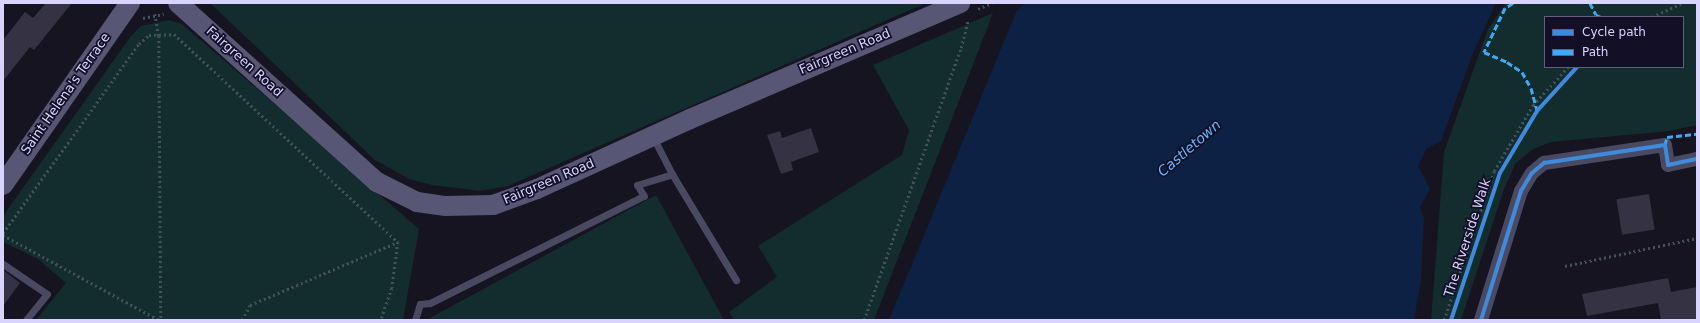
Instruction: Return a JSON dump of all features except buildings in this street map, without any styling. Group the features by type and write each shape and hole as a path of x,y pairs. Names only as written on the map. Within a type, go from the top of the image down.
{"main road":[{"name":"Saint Helena's Terrace","path":"3,185 130,3"},
{"name":"Fairgreen Road","path":"178,3 377,182 417,202 446,206 493,205 537,189 652,136 968,10"}],"street":[{"path":"1481,320 1522,191 1532,173 1544,163 1565,158 1639,150 1665,145 1668,165 1697,159"}],"lane":[{"path":"652,136 672,174 736,280"},
{"path":"415,320 420,304 430,303 644,196 637,185 672,174"},
{"path":"3,264 47,294 26,320"}],"path":[{"path":"864,320 968,10 992,3"},
{"path":"1654,16 1682,3"},
{"path":"1669,16 1679,11"},
{"path":"155,14 159,36 160,320 3,234 139,44 149,35 159,36 174,34 398,242"},
{"path":"1444,320 1494,171 1533,105 1567,68"},
{"path":"1565,266 1697,238"},
{"path":"242,320 250,305 398,242"},
{"path":"381,320 392,288 398,242"}],"green space":[{"path":"210,3 926,3 508,186 480,191 432,185 409,179 375,160"},
{"path":"1506,3 1697,3 1697,125 1669,131 1551,142 1533,149 1515,164 1503,192 1461,320 1431,320 1444,152 1488,29"},
{"path":"993,13 874,320 734,320 729,312 777,277 758,246 902,155 909,130 873,65"},
{"path":"169,20 182,24 419,229 403,320 36,320 66,283 38,259 3,242 3,216 131,36 141,26"},
{"path":"656,195 724,320 431,320 430,318"}],"water":[{"name":"Castletown","path":"1027,3 1496,3 1473,53 1441,141 1426,149 1418,166 1430,189 1420,207 1424,218 1421,280 1414,320 889,320 1017,10"}],"marked path":[{"path":"1513,3 1505,8 1484,52 1507,62 1522,72 1531,88 1537,111"},
{"path":"1590,3 1596,15 1598,16"},
{"path":"1665,145 1667,137 1697,134"}],"cycle path":[{"name":"The Riverside Walk","path":"1451,320 1500,173 1537,111 1576,68"},
{"path":"1481,320 1521,191 1532,173 1544,163 1665,145 1668,165 1697,159"}]}
